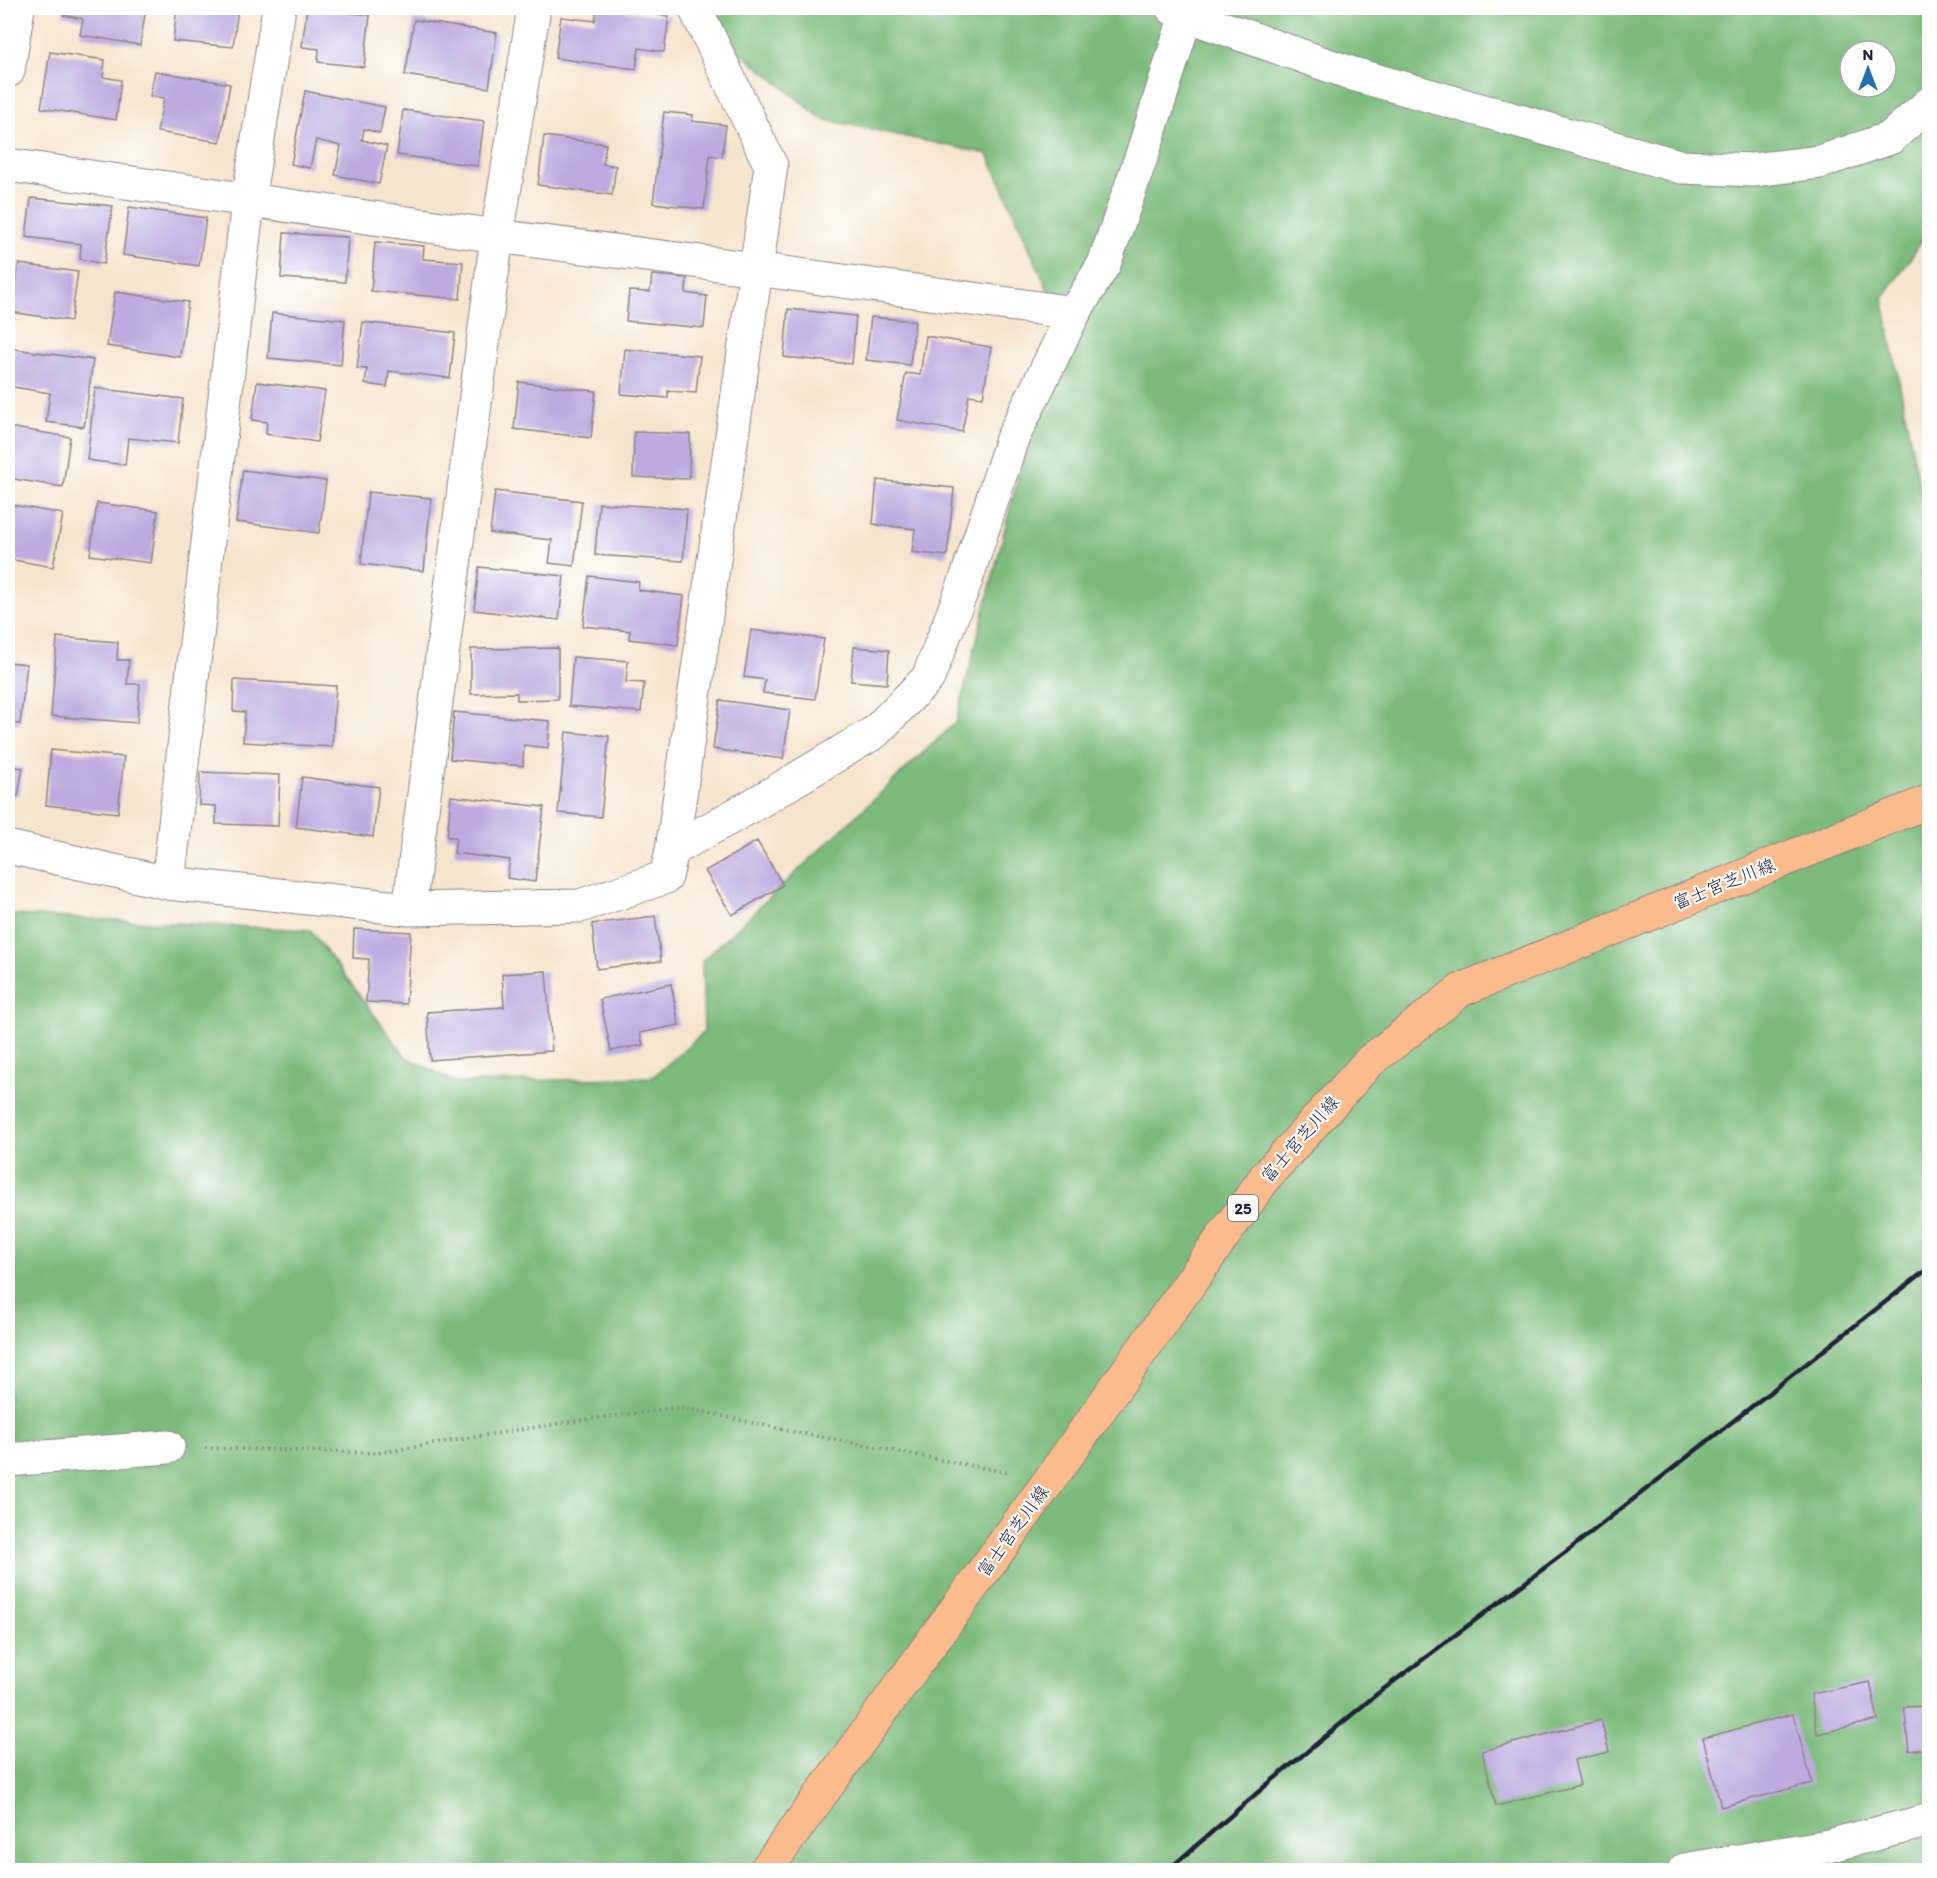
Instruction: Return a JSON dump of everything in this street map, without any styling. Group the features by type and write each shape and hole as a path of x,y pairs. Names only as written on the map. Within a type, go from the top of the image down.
{"main road":[{"name":"富士宮芝川線","path":"766,1870 1049,1481 1266,1176 1368,1062 1461,990 1929,801"}],"street":[{"path":"8,71 18,8"},
{"path":"168,883 248,201 279,8"},
{"path":"409,909 497,236 534,8"},
{"path":"8,847 168,883 409,909 580,906 666,877 672,850 771,166 696,8"},
{"path":"672,850 753,805 875,732 928,678 967,577 1012,439 1074,313 1104,264 1144,149 1179,11 1353,74 1682,167 1753,170 1820,162 1890,138 1929,103"},
{"path":"8,165 497,236 1074,313"},
{"path":"8,1460 168,1447"},
{"path":"1684,1870 1828,1846 1929,1820"}],"path":[{"path":"168,1447 378,1453 561,1423 680,1407 790,1431 1049,1481"}],"green space":[{"path":"686,8 1929,8 1929,231 1883,298 1930,543 1929,1870 8,1870 8,975 13,915 310,930 406,1057 457,1083 653,1077 704,1032 702,961 956,722 1059,315 988,154 822,119"}],"building":[{"path":"64,8 146,8 140,45 80,35 83,19 63,15"},
{"path":"177,8 238,8 233,47 173,41"},
{"path":"307,8 370,15 364,67 318,62 319,49 302,47"},
{"path":"597,8 669,16 664,52 639,48 636,69 555,58 561,17 595,21"},
{"path":"414,20 497,33 489,88 405,75"},
{"path":"50,52 105,60 103,77 121,80 116,120 41,108"},
{"path":"155,71 230,84 220,142 157,132 164,98 150,96"},
{"path":"305,91 385,107 380,133 364,129 362,140 387,146 379,184 335,175 341,146 316,140 310,168 291,164"},
{"path":"403,110 484,121 478,166 397,155"},
{"path":"664,112 693,115 692,121 726,125 722,157 710,155 704,209 653,203"},
{"path":"544,136 606,144 603,164 616,166 612,195 538,185"},
{"path":"31,198 113,206 104,264 80,259 81,244 26,237"},
{"path":"129,207 206,218 199,266 123,255"},
{"path":"284,233 348,237 345,282 281,278"},
{"path":"375,242 424,246 423,259 463,262 460,299 371,291"},
{"path":"19,264 78,272 71,321 11,312"},
{"path":"652,275 687,278 686,293 707,296 704,328 626,321 629,291 650,292"},
{"path":"115,292 188,302 180,357 107,346"},
{"path":"788,309 856,316 852,364 784,357"},
{"path":"272,313 345,320 341,365 268,358"},
{"path":"871,317 915,321 910,365 866,360"},
{"path":"363,322 455,333 450,378 389,371 387,387 365,384 367,369 357,368"},
{"path":"926,336 991,347 983,397 969,395 962,432 897,420 906,373 920,375"},
{"path":"8,348 93,360 84,427 46,422 50,393 8,386"},
{"path":"625,349 700,356 696,393 668,391 668,398 621,394"},
{"path":"257,382 325,391 317,442 266,434 267,422 252,420"},
{"path":"519,382 596,391 591,438 514,429"},
{"path":"95,388 183,399 178,443 128,438 125,465 87,460"},
{"path":"8,427 70,437 63,487 8,478"},
{"path":"634,432 690,434 689,479 633,477"},
{"path":"243,470 326,481 319,533 236,522"},
{"path":"877,480 954,488 947,556 912,552 915,529 873,524"},
{"path":"495,491 582,501 574,566 549,563 552,540 490,533"},
{"path":"368,492 431,498 424,571 361,564"},
{"path":"97,503 158,511 151,563 90,555"},
{"path":"599,503 687,509 683,561 595,555"},
{"path":"8,504 63,514 53,567 8,559"},
{"path":"479,567 564,576 559,620 474,610"},
{"path":"589,576 639,582 638,590 684,596 678,645 629,639 630,631 583,626"},
{"path":"751,630 824,639 815,699 763,693 765,680 744,677"},
{"path":"57,637 118,642 117,660 129,660 127,684 140,684 137,723 51,716"},
{"path":"854,647 889,650 887,684 851,681"},
{"path":"558,648 558,699 517,700 517,693 471,694 471,649"},
{"path":"573,657 628,661 626,682 644,683 641,712 569,706"},
{"path":"8,662 27,664 20,724 8,723"},
{"path":"234,680 336,686 332,747 243,742 245,712 233,711"},
{"path":"720,700 790,710 783,759 713,749"},
{"path":"454,712 550,721 548,748 524,745 523,766 450,759"},
{"path":"566,732 609,736 601,817 558,813"},
{"path":"51,750 124,757 118,813 46,805"},
{"path":"8,766 23,768 18,796 8,795"},
{"path":"200,772 280,775 278,826 216,824 216,806 199,805"},
{"path":"302,777 379,787 373,837 296,827"},
{"path":"451,796 544,807 535,882 507,878 510,860 454,853 456,837 447,837"},
{"path":"757,841 783,885 732,915 705,871"},
{"path":"655,916 661,961 597,969 592,924"},
{"path":"354,929 411,932 406,1004 366,1002 369,959 353,958"},
{"path":"546,971 552,1051 430,1060 427,1012 504,1007 502,974"},
{"path":"671,984 679,1025 640,1033 643,1045 611,1051 600,999"},
{"path":"1870,1682 1878,1720 1817,1734 1811,1694"},
{"path":"1930,1706 1930,1748 1909,1751 1904,1707"},
{"path":"1793,1714 1812,1783 1721,1807 1703,1738"},
{"path":"1601,1720 1609,1752 1574,1760 1580,1785 1496,1806 1482,1751"}],"railway":[{"path":"1168,1870 1377,1694 1571,1548 1930,1267"}]}
